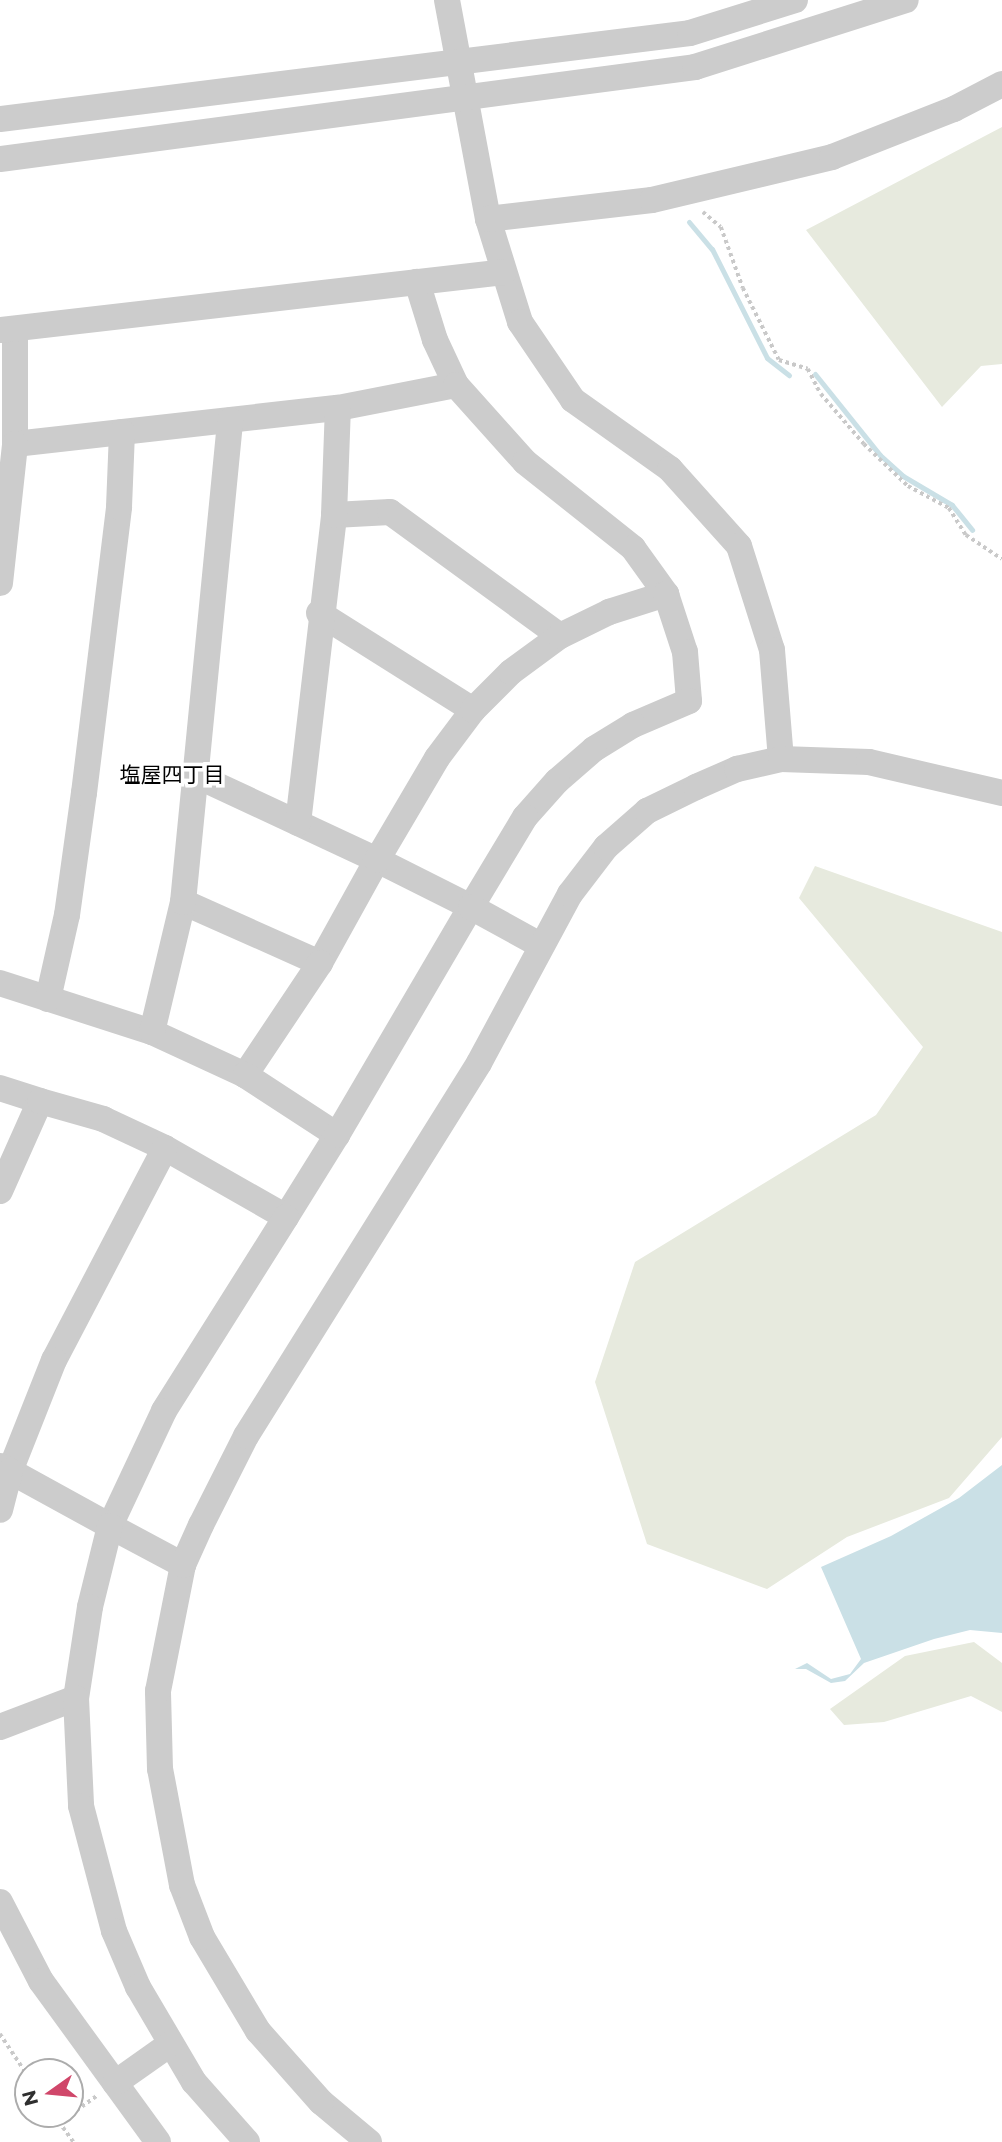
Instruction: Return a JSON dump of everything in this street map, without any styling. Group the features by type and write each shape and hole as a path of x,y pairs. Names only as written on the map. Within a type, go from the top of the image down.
{"street":[{"path":"447,0 488,219 520,322 573,400 670,469 739,546 772,650 780,760"},
{"path":"0,119 690,33 795,0"},
{"path":"0,159 465,100 695,67 906,0"},
{"path":"488,219 680,193 832,157 954,108 1002,84"},
{"path":"0,583 15,444 7,330 504,272"},
{"path":"247,2142 194,2082 138,1987 95,1872 81,1806 76,1698 90,1607 110,1527 164,1411 338,1135 518,827 557,781 594,748 633,725 689,701 685,652 666,594 633,548 525,462 456,385 435,340 417,282"},
{"path":"15,444 338,408 456,385"},
{"path":"298,823 319,613 334,515 338,408"},
{"path":"152,1032 183,902 230,421"},
{"path":"48,999 67,915 84,793 119,507 122,432"},
{"path":"334,515 390,512 560,636"},
{"path":"245,1075 320,962 437,758 473,710 511,672 560,636 610,612 666,594"},
{"path":"319,613 473,710"},
{"path":"369,2142 321,2102 258,2031 209,1950 182,1885 160,1769 158,1691 183,1565 246,1436 479,1063 540,945 606,847 647,811 737,769 780,760 869,762 1002,793"},
{"path":"195,775 377,860 540,945"},
{"path":"183,902 320,962"},
{"path":"0,983 152,1032 245,1075 338,1135"},
{"path":"0,1088 103,1119 165,1148 286,1217"},
{"path":"0,1191 40,1101"},
{"path":"0,1510 5,1469 54,1360 165,1148"},
{"path":"5,1469 183,1565"},
{"path":"0,1727 76,1698"},
{"path":"0,1902 41,1981 158,2142"},
{"path":"115,2083 170,2043"}],"path":[{"path":"680,193 721,227 743,288 779,360 808,369 821,394 864,444 908,486 949,508 966,535 1002,559"},
{"path":"0,2034 16,2058"},
{"path":"84,2105 115,2083"}],"shaded area":[{"path":"1002,127 1002,364 981,366 942,407 806,230"},
{"path":"815,866 1002,932 1002,1437 949,1498 847,1537 767,1589 647,1544 595,1382 635,1262 876,1115 923,1047 799,898"},
{"path":"974,1642 1002,1663 1002,1712 971,1696 884,1722 844,1725 830,1709 905,1656"}],"water":[{"path":"1002,1465 1002,1633 970,1630 934,1639 864,1663 845,1681 831,1683 806,1669 795,1669 807,1663 831,1679 850,1674 861,1659 821,1567 891,1536 959,1498"}],"waterway":[{"path":"689,222 712,249 767,358 789,375"},
{"path":"815,374 880,455 903,476 952,505 972,530"}],"district":[{"name":"塩屋四丁目","path":"172,775"}]}
